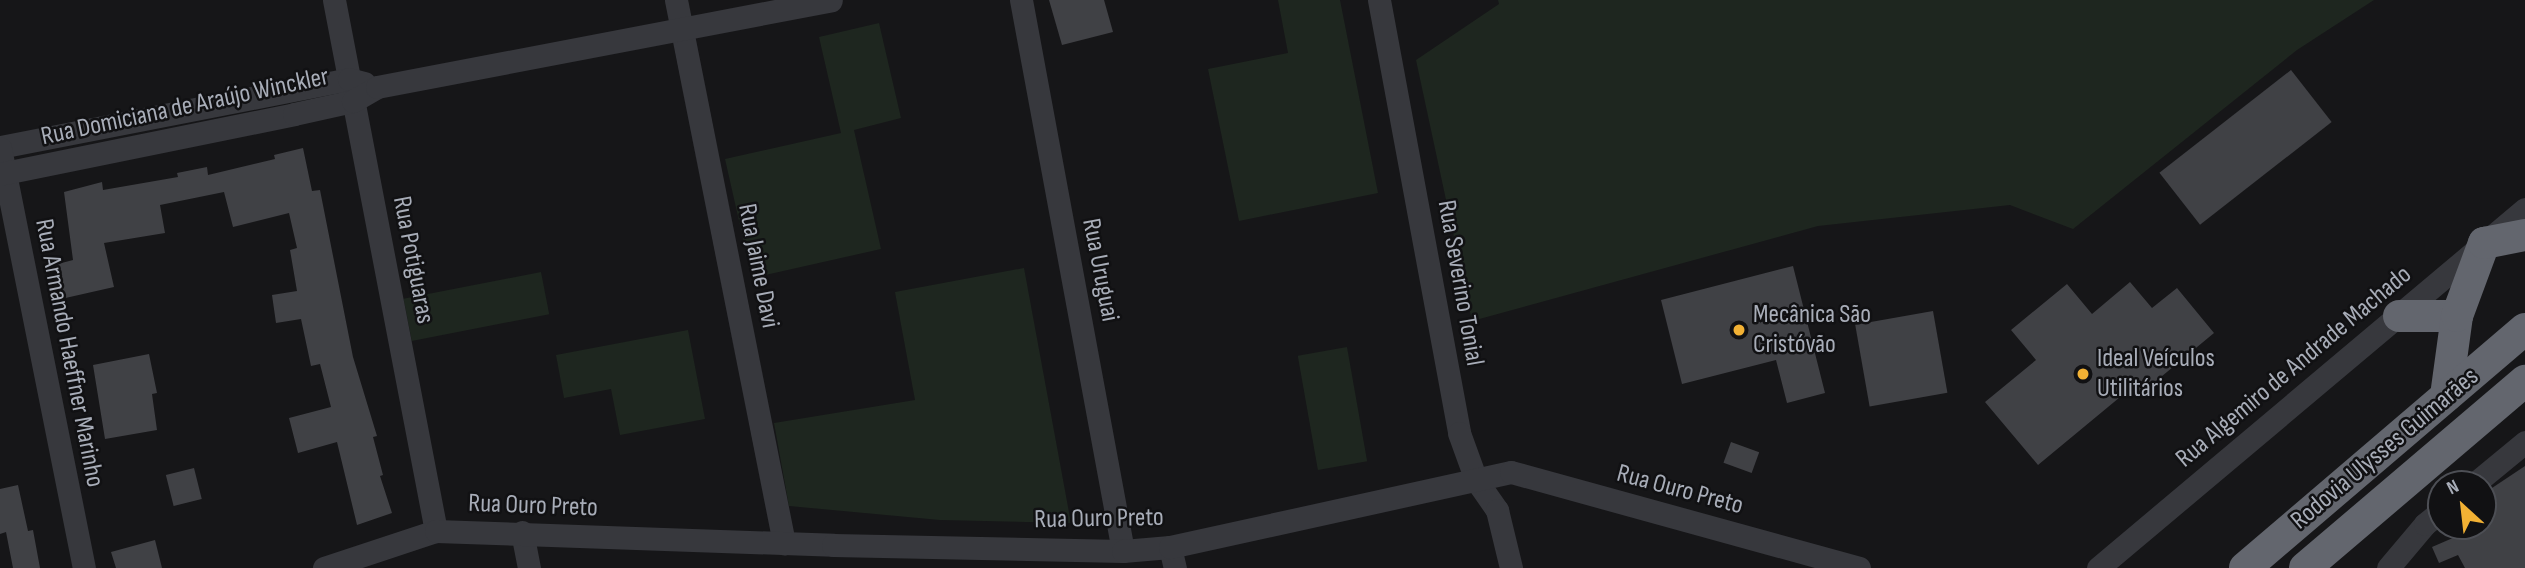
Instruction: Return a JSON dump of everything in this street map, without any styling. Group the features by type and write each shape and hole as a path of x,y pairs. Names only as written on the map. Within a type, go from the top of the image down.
{"highway":[{"path":"2446,397 2456,316 2484,243 2525,235"},
{"path":"2399,316 2456,316"},
{"name":"Rodovia Ulysses Guimarães","path":"2245,568 2525,329"},
{"name":"Rodovia Ulysses Guimarães","path":"2305,568 2525,381"}],"street":[{"name":"Rua Potiguaras","path":"334,0 436,531"},
{"name":"Rua Jaime Davi","path":"676,0 785,543"},
{"name":"Rua Domiciana de Araújo Winckler","path":"0,148 216,105 377,87 831,0"},
{"name":"Rua Uruguai","path":"1021,0 1123,551"},
{"name":"Rua Severino Tonial","path":"1379,0 1459,433 1476,480 1497,510 1511,568"},
{"name":"Rua Domiciana de Araújo Winckler","path":"2,174 220,130 351,90"},
{"path":"216,105 220,130"},
{"path":"130,121 133,147"},
{"name":"Rua Armando Haeffner Marinho","path":"0,148 2,174 84,568"},
{"name":"Rua Algemiro de Andrade Machado","path":"2098,568 2525,209"},
{"path":"2491,470 2525,442"},
{"name":"Rua Ouro Preto","path":"324,568 436,531 1123,551 1173,557 1511,472 1859,568"},
{"path":"2388,568 2427,522"},
{"path":"522,532 529,568"}],"shaded area":[{"path":"1278,0 1340,0 1378,193 1239,221 1208,69 1288,53"},
{"path":"1498,0 2374,0 2297,50 2073,229 2010,205 1818,226 1472,321 1416,60 1499,4"},
{"path":"879,23 901,118 854,130 881,249 752,278 725,159 841,133 819,37"},
{"path":"1024,268 1071,523 940,520 789,506 774,423 915,400 895,292"},
{"path":"541,272 549,314 412,341 404,299"},
{"path":"688,330 705,419 620,435 611,389 564,398 556,355"},
{"path":"1347,347 1367,461 1318,470 1298,356"}],"building":[{"path":"1049,0 1104,0 1113,32 1062,45"},
{"path":"2291,70 2332,122 2200,225 2159,173"},
{"path":"303,148 312,191 320,190 353,357 377,436 373,437 383,475 380,476 392,513 357,525 337,442 298,453 289,418 331,407 320,364 311,366 301,319 276,323 272,295 297,291 290,250 297,248 289,213 233,227 224,192 160,205 165,233 104,243 114,287 61,299 54,265 73,260 64,192 102,182 103,190 178,177 177,173 207,167 208,175 275,159 274,155"},
{"name":"Mecânica São Cristóvão","path":"1793,266 1825,393 1787,403 1776,360 1682,384 1661,300"},
{"name":"Ideal Veículos Utilitários","path":"2130,282 2152,308 2177,288 2214,333 2138,396 2131,388 2038,465 1985,402 2036,360 2011,330 2067,284 2092,314"},
{"path":"1933,311 1947,393 1870,406 1855,325"},
{"path":"149,354 157,393 152,394 157,430 105,439 93,365"},
{"path":"1731,442 1759,452 1752,473 1723,463"},
{"path":"2525,466 2525,568 2465,568 2458,555 2439,563 2432,547 2448,540 2497,540 2497,485"},
{"path":"194,468 202,499 174,506 166,475"},
{"path":"18,485 28,531 33,530 40,568 13,568 6,532 0,534 0,489"},
{"path":"155,540 162,568 116,568 111,552"}],"place":[{"name":"Mecânica São Cristóvão","path":"1739,330"},
{"name":"Ideal Veículos Utilitários","path":"2083,374"}]}
